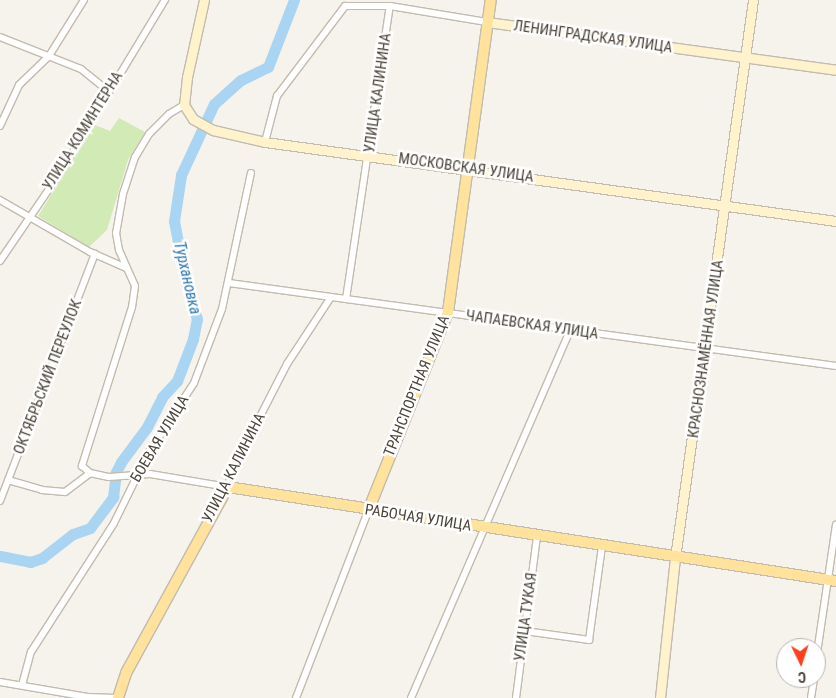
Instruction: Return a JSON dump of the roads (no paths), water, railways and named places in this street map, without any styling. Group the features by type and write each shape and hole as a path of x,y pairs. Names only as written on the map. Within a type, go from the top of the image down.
{"main road":[{"name":"ТРАНСПОРТНАЯ УЛИЦА","path":"368,511 448,312 491,0"},
{"name":"РАБОЧАЯ УЛИЦА","path":"228,487 368,511 831,580"},
{"name":"УЛИЦА КАЛИНИНА","path":"116,698 126,673 228,487"}],"street":[{"path":"0,126 19,85 50,56 84,0"},
{"name":"УЛИЦА КОМИНТЕРНА","path":"0,261 62,170 164,0"},
{"path":"8,480 42,490 65,492 90,472 82,466 82,460 132,307 135,286 116,233 118,214 134,157 149,134 169,114 184,105 187,77 204,0"},
{"name":"КРАСНОЗНАМЁННАЯ УЛИЦА","path":"660,698 675,558 754,0"},
{"name":"ЛЕНИНГРАДСКАЯ УЛИЦА","path":"265,142 277,96 341,9 350,4 395,4 488,22 836,70"},
{"name":"УЛИЦА КАЛИНИНА","path":"346,299 368,155 395,4"},
{"path":"0,37 81,70 108,91"},
{"name":"МОСКОВСКАЯ УЛИЦА","path":"184,105 199,124 213,130 265,142 467,168 836,221"},
{"name":"БОЕВАЯ УЛИЦА","path":"22,685 31,652 114,523 136,477 194,383 215,330 229,283 251,173"},
{"path":"0,200 95,254 127,268"},
{"name":"ОКТЯБРЬСКИЙ ПЕРЕУЛОК","path":"0,501 95,254"},
{"name":"ЧАПАЕВСКАЯ УЛИЦА","path":"229,283 836,366"},
{"name":"УЛИЦА КАЛИНИНА","path":"228,487 231,473 287,364 331,297"},
{"path":"411,698 486,529 570,331"},
{"name":"РАБОЧАЯ УЛИЦА","path":"90,472 136,477 150,474 228,487"},
{"name":"ТРАНСПОРТНАЯ УЛИЦА","path":"296,698 368,511"},
{"path":"820,638 831,580 836,524"},
{"name":"УЛИЦА ТУКАЯ","path":"516,698 537,536"},
{"path":"524,631 589,640 602,546"},
{"path":"0,682 88,698 116,698"}],"waterway":[{"name":"Турхановка","path":"0,556 30,562 42,558 73,534 90,528 113,497 116,472 121,462 147,427 162,397 177,381 193,339 197,319 185,279 174,221 181,175 214,104 241,80 268,67 294,0"}]}
